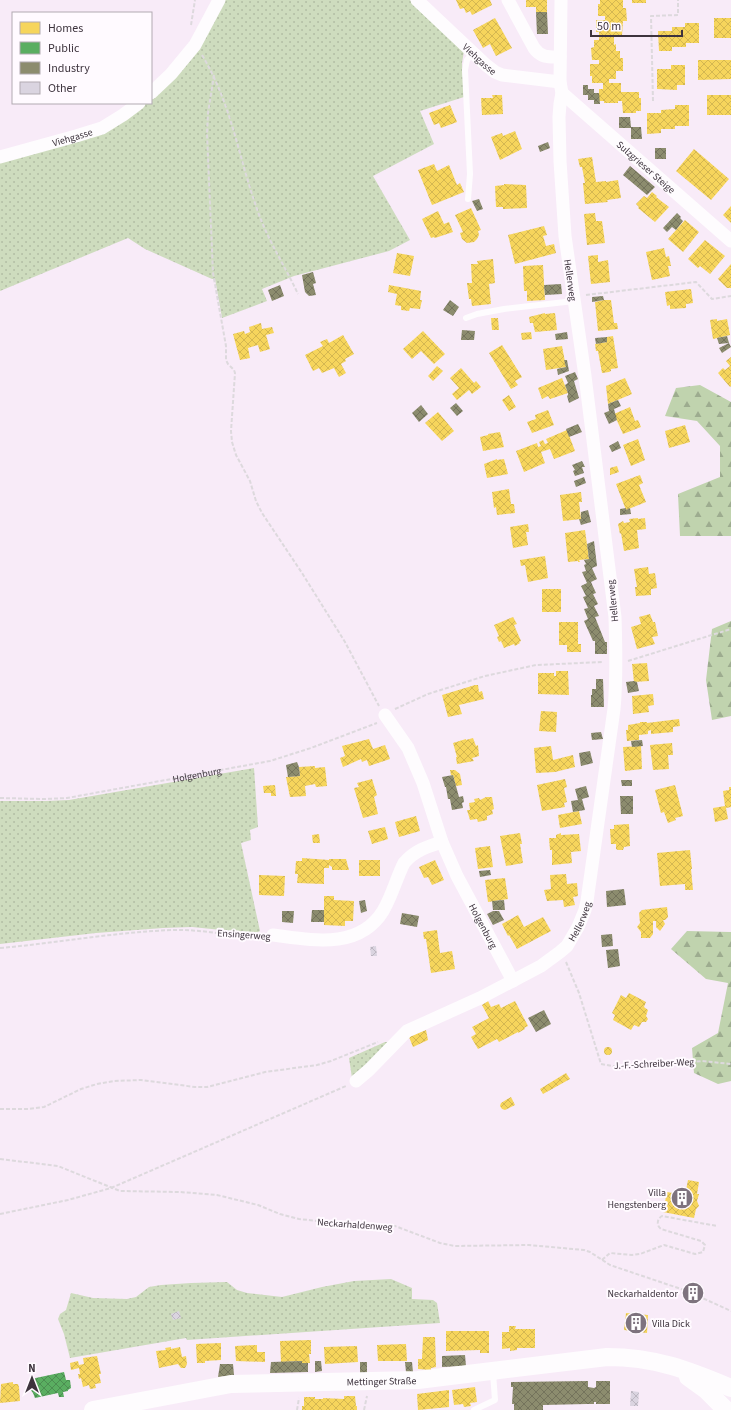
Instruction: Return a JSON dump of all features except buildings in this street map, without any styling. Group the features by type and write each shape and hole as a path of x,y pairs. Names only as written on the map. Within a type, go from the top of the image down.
{"main road":[{"name":"Mettinger Straße","path":"93,1410 231,1384 418,1380 607,1357 636,1358 671,1365 731,1388"},
{"name":"Mettinger Straße","path":"671,1365 706,1390 726,1410"},
{"path":"706,1390 714,1410"}],"street":[{"path":"152,92 171,74 195,46 219,0"},
{"name":"Viehgasse","path":"417,0 489,68 502,75 561,88"},
{"path":"508,0 536,50 543,56 560,57"},
{"name":"Hellerweg","path":"356,1081 369,1070 407,1031 464,1006 514,981 541,966 560,952 567,946 578,928 587,901 610,748 614,709 616,662 614,610 585,376 565,236 560,161 559,110 561,88 561,0"},
{"name":"Sulzgrieser Steige","path":"561,88 731,241"},
{"name":"Viehgasse","path":"0,157 102,128 123,115 137,104"},
{"name":"Holgenburg","path":"386,716 401,737 413,759 426,791 442,842 457,876 514,981"},
{"name":"Ensingerweg","path":"273,935 312,940 328,940 350,937 358,934 371,925 383,911 404,863 408,858 420,850 442,842"}],"lane":[{"path":"468,199 470,168 465,66 467,60 473,53"},
{"path":"466,318 477,314 504,309 574,299"},
{"path":"474,1410 495,1400 492,1371"}],"path":[{"path":"653,101 651,16 678,15 678,0"},
{"path":"195,46 214,75 230,116 259,216 298,294"},
{"path":"214,75 208,113 207,134 213,273 226,346 226,360 236,373 231,432 233,446 250,481 262,513 305,578 344,642 386,716 428,694 485,676 536,665 628,661 731,629"},
{"path":"574,299 696,282 712,299 731,296"},
{"name":"Holgenburg","path":"0,798 67,798 252,765 300,752 386,716"},
{"name":"Ensingerweg","path":"0,948 173,930 198,930 258,936 273,935"},
{"name":"J.-F.-Schreiber-Weg","path":"560,952 567,963 579,993 601,1064 619,1067 702,1061 731,1064"},
{"path":"0,1110 28,1110 44,1107 81,1089 114,1081 141,1080 195,1087 207,1087 265,1072 331,1062 382,1041"},
{"path":"0,1214 68,1200 111,1188 356,1081"},
{"name":"Neckarhaldenweg","path":"0,1159 58,1166 111,1188 126,1192 180,1192 217,1195 258,1205 280,1214 299,1219 355,1225 395,1226 440,1243 455,1246 551,1246 584,1250 590,1252 610,1265 687,1291"},
{"path":"602,1260 610,1253 632,1255 640,1254 664,1245 695,1254 702,1252 705,1245 701,1241 661,1230 658,1220 662,1216 717,1226"},
{"path":"698,1296 731,1311"}],"green space":[{"path":"222,0 410,0 464,51 462,63 464,97 420,111 434,144 373,176 410,240 389,251 294,276 262,289 267,301 222,318 215,279 145,249 128,238 0,291 0,161 83,138 141,104 152,104 152,96"},
{"path":"700,385 731,402 731,536 680,536 678,494 720,477 720,446 697,421 665,416 676,388"},
{"path":"731,621 731,716 712,720 706,680 712,629"},
{"path":"254,768 258,827 250,830 251,840 241,843 260,931 251,933 192,927 163,928 96,933 0,944 0,801 69,800"},
{"path":"687,931 731,932 731,1081 718,1084 694,1073 692,1048 718,1033 728,983 706,979 671,949"},
{"path":"385,1042 389,1042 352,1078 349,1058"},
{"path":"391,1279 412,1288 412,1299 433,1300 437,1303 440,1323 187,1340 186,1338 70,1358 64,1334 58,1319 60,1314 66,1310 71,1293 93,1298 127,1299 136,1297 149,1287 191,1283 227,1282 237,1290 247,1293 282,1297 354,1281"}],"place":[{"name":"Villa Hengstenberg","path":"682,1198"},
{"name":"Neckarhaldentor","path":"693,1293"},
{"name":"Villa Dick","path":"636,1323"}]}
